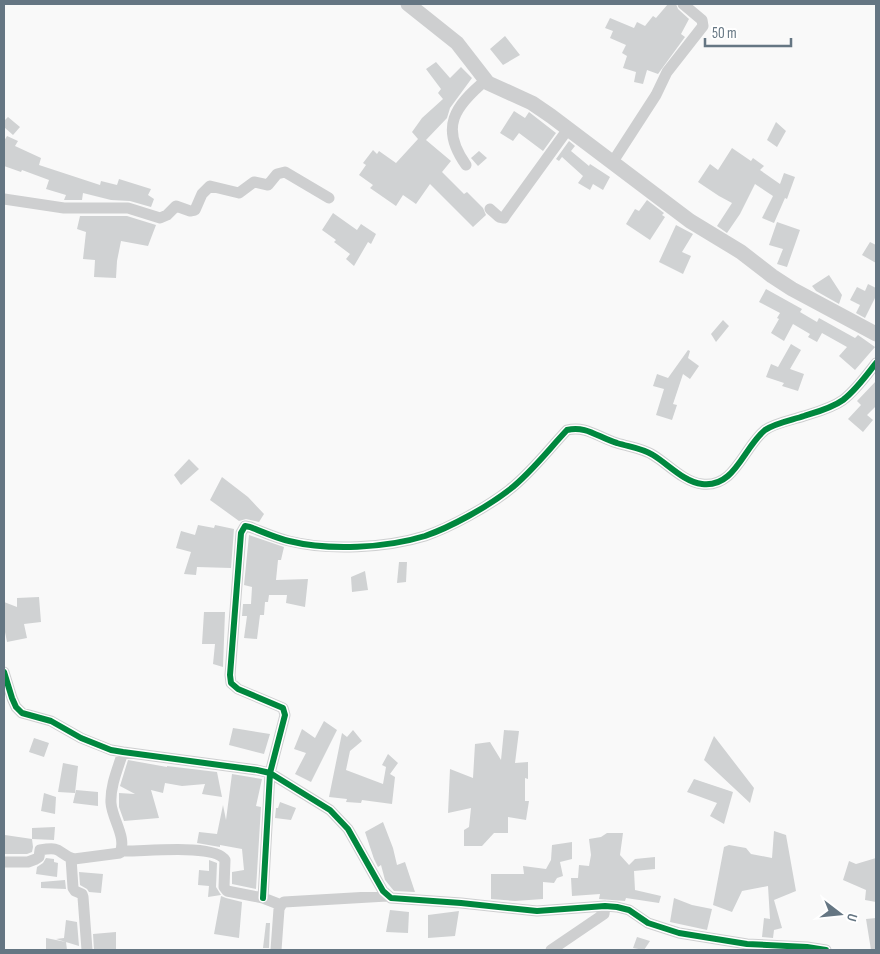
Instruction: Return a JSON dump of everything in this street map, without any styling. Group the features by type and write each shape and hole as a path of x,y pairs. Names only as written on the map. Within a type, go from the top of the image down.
{"street":[{"path":"408,4 457,44 486,80 496,88 532,104 690,221 741,252 792,290 876,334"},
{"path":"612,163 656,95 667,72 703,26 702,20 683,4"},
{"path":"466,165 455,146 453,122 456,111 468,95 486,80"},
{"path":"490,209 501,218 505,216 568,129"},
{"path":"4,199 64,208 128,208 160,218 167,215 176,206 190,211 196,210 202,194 210,186 239,193 254,182 268,185 274,176 285,172 329,198"},
{"path":"263,898 270,772 285,714 283,708 238,689 232,683 230,675 241,533 245,526 289,541 320,546 346,547 398,542 426,535 468,516 509,490 567,430 576,428 650,453 688,480 700,484 716,484 728,477 766,429 822,410 843,400 876,363"},
{"path":"4,672 12,698 16,707 22,713 51,721 81,738 111,750 270,772 330,810 337,817 351,835 386,896"},
{"path":"122,752 112,789 111,804 119,825 122,851"},
{"path":"4,862 33,861 39,857 40,850 53,848 58,849 71,858 77,859 118,854 122,851 187,848 220,855 224,860 225,890 263,898 281,905"},
{"path":"71,858 74,890 83,895 87,950"},
{"path":"281,905 284,902 386,896 396,900 438,901 537,911 605,906 629,910 648,923 679,934 747,944 807,947 826,950"},
{"path":"276,950 281,905"},
{"path":"551,950 604,914 605,906"}],"building":[{"path":"668,4 676,4 678,9 689,19 681,34 685,37 658,74 647,70 643,84 634,82 636,72 623,68 627,56 622,53 626,45 610,38 613,31 605,28 610,18 634,28 637,22 645,26 653,16 656,18"},
{"path":"505,36 520,55 503,65 490,49"},
{"path":"436,62 450,78 461,67 472,78 450,108 447,118 426,140 451,161 442,172 464,194 467,192 483,208 486,215 473,227 430,184 416,204 403,195 396,206 370,188 373,185 359,175 366,165 363,163 373,150 377,154 379,151 396,163 418,139 412,132 422,118 443,99 438,93 441,89 426,69"},
{"path":"514,111 525,118 529,112 556,133 543,151 519,133 513,141 500,133"},
{"path":"8,117 20,127 13,135 4,127 4,121"},
{"path":"776,122 786,131 777,147 767,140"},
{"path":"7,136 18,141 15,146 41,158 39,165 100,185 101,181 117,185 119,179 151,189 148,195 154,199 151,207 130,201 111,200 83,193 82,200 64,200 66,195 46,189 49,180 22,170 21,172 4,166 4,141"},
{"path":"569,141 575,146 571,151 589,166 590,164 610,177 603,190 593,184 590,190 578,183 583,176 562,157 559,161 556,159"},
{"path":"732,148 751,161 753,158 764,166 760,170 780,184 784,173 795,177 787,199 785,198 774,223 762,218 773,196 755,184 740,214 727,233 717,226 732,203 698,182 710,164 718,170"},
{"path":"479,151 487,158 478,166 471,158"},
{"path":"647,200 664,213 662,215 665,217 650,240 626,224 635,209 639,211"},
{"path":"333,213 357,230 361,224 376,234 371,244 368,242 354,266 346,259 350,254 334,242 336,240 322,230"},
{"path":"80,216 127,216 156,225 148,246 121,241 116,278 94,277 95,260 83,259 86,232 77,229"},
{"path":"777,222 800,230 787,267 777,264 783,249 769,245"},
{"path":"676,225 693,234 682,252 691,256 683,274 659,262"},
{"path":"870,242 876,245 876,263 862,255"},
{"path":"829,275 842,295 839,304 816,291 812,286"},
{"path":"868,284 876,288 876,296 865,318 856,313 860,305 850,300 857,287 865,291"},
{"path":"766,289 802,309 800,312 817,322 819,318 855,338 858,335 875,347 855,370 839,356 847,347 822,333 817,342 808,337 810,334 793,324 784,341 771,333 779,319 777,318 780,313 759,302"},
{"path":"723,320 729,326 716,342 711,334"},
{"path":"791,344 801,350 790,369 804,374 798,391 782,386 784,383 766,377 771,364 778,367"},
{"path":"688,350 690,351 688,358 699,366 690,379 683,374 673,404 677,405 672,420 656,415 664,389 653,386 657,374 668,378"},
{"path":"876,381 876,406 867,415 873,420 863,432 848,419 861,405 857,401"},
{"path":"189,459 199,469 181,485 174,475"},
{"path":"222,477 248,497 264,514 259,522 246,519 239,521 210,500"},
{"path":"198,525 214,528 215,525 234,529 231,568 197,567 196,575 184,574 191,552 176,548 181,531 195,535"},
{"path":"249,535 284,547 281,560 278,560 276,580 308,579 305,607 286,603 287,595 269,595 268,602 265,602 264,615 260,615 257,639 244,638 247,616 242,616 243,604 251,604 252,587 244,585"},
{"path":"399,562 407,562 406,582 397,583"},
{"path":"365,571 368,590 352,592 351,577"},
{"path":"39,597 41,622 24,624 27,638 7,642 4,627 4,602 17,607 17,598"},
{"path":"204,612 225,612 223,667 213,664 215,644 202,644"},
{"path":"324,721 337,730 311,782 295,774 306,753 294,749 302,729 315,738"},
{"path":"233,728 270,734 264,754 229,745"},
{"path":"353,730 362,741 350,751 346,770 383,784 386,767 382,765 388,754 398,763 390,774 395,777 392,804 362,800 361,803 346,802 347,799 329,797 342,733 347,737"},
{"path":"504,730 519,731 515,763 528,762 528,779 525,778 525,801 529,801 526,820 508,817 508,833 494,833 482,846 464,846 464,830 469,827 471,808 448,813 450,769 473,778 475,744 490,742 501,760"},
{"path":"714,736 754,788 750,803 704,760"},
{"path":"34,738 49,743 44,757 29,752"},
{"path":"128,760 167,767 217,772 222,797 202,794 205,784 182,786 165,783 163,793 151,790 159,818 124,821 119,807 119,793 135,794 120,786"},
{"path":"63,763 78,766 75,793 58,792"},
{"path":"232,774 262,779 256,806 261,807 256,889 232,884 232,872 244,870 242,849 197,843 199,832 217,834 223,805 226,820"},
{"path":"694,779 733,792 724,824 710,816 717,803 687,792"},
{"path":"76,790 98,792 98,806 73,803"},
{"path":"44,793 56,797 55,814 41,811"},
{"path":"280,802 296,808 291,820 275,818 276,808 278,808"},
{"path":"383,822 397,865 405,862 415,892 394,891 385,880 381,865 378,867 374,859 365,832"},
{"path":"55,827 54,840 32,839 32,828"},
{"path":"774,831 786,835 796,891 774,900 782,928 774,930 773,938 762,937 764,918 770,919 768,886 742,891 732,912 713,905 724,847 729,845 746,848 751,854 772,858"},
{"path":"607,833 623,833 620,855 629,865 635,859 655,857 655,869 634,871 635,890 661,896 659,903 626,898 625,901 599,899 600,894 572,896 571,878 578,878 579,865 589,866 591,855 589,839 601,837"},
{"path":"5,835 32,839 32,852 27,854 5,854"},
{"path":"572,842 572,859 560,862 563,876 557,878 554,883 543,882 543,899 515,901 491,899 491,874 524,874 523,866 546,869 551,860 552,845"},
{"path":"46,858 54,859 54,862 58,863 57,877 36,874 37,867"},
{"path":"876,858 876,902 865,900 866,890 843,880 849,861 856,864"},
{"path":"209,860 217,863 216,887 221,895 208,897 209,886 198,885 199,870 209,871"},
{"path":"79,872 103,874 101,893 89,892 80,885"},
{"path":"65,880 66,889 41,888 41,882"},
{"path":"221,896 242,902 239,938 214,934"},
{"path":"674,898 692,905 712,909 707,930 670,922"},
{"path":"390,910 409,912 408,933 386,932"},
{"path":"459,911 455,936 428,938 428,915"},
{"path":"876,918 876,950 871,950 866,919"},
{"path":"66,920 77,922 79,946 56,939 64,938"},
{"path":"266,923 270,923 269,948 263,948"},
{"path":"116,932 116,950 94,950 93,934"},
{"path":"637,937 650,941 644,950 633,948"},
{"path":"46,938 66,942 67,950 46,950"}],"cycle path":[{"path":"263,898 270,773 285,715 283,708 238,689 231,683 230,675 241,533 245,526 284,540 339,547 393,543 425,536 480,510 517,484 567,430 574,429 580,429 610,441 645,451 695,483 713,484 723,480 731,473 765,430 839,403 857,387 876,363"},
{"path":"4,672 12,698 16,707 22,713 51,721 81,738 111,750 270,773 330,810 348,829 383,891 391,898 537,911 605,906 617,907 629,910 648,923 679,933 747,944 807,947 826,950"}]}
